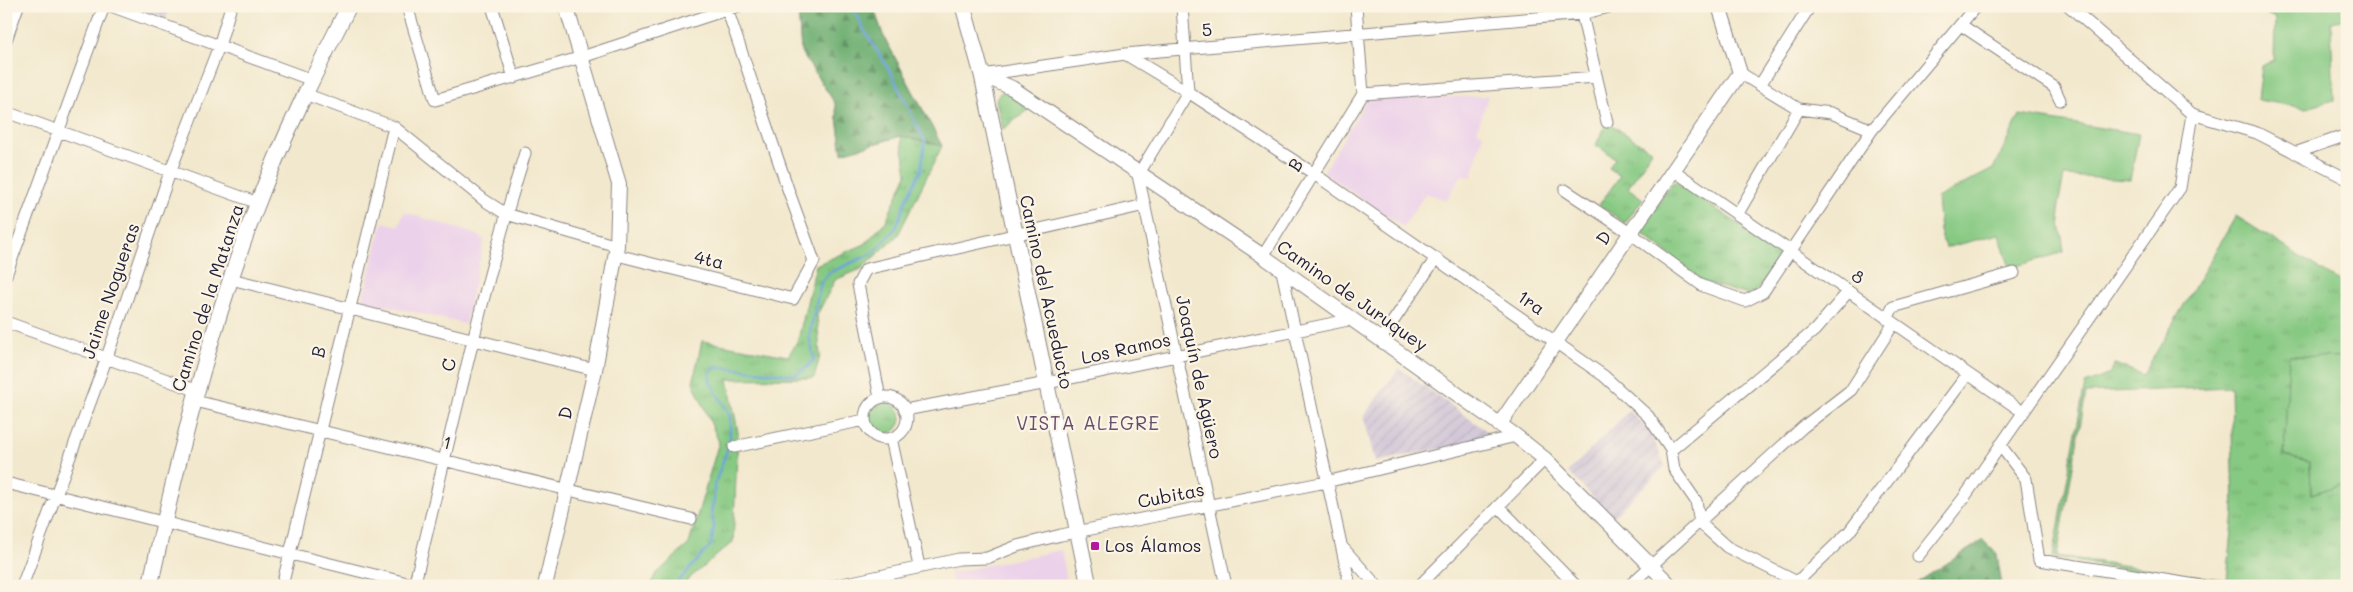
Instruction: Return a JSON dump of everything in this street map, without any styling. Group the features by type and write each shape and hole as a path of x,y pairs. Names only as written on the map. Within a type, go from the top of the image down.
{"main road":[{"name":"Camino de la Matanza","path":"150,586 164,522 230,279 258,203 308,87 350,6"},
{"name":"Camino del Acueducto","path":"963,6 982,75 1089,586"}],"street":[{"path":"6,40 18,6"},
{"path":"6,275 104,6"},
{"path":"111,6 219,46 308,87"},
{"name":"Jaime Nogueras","path":"22,586 106,357 170,172 219,46 231,6"},
{"path":"407,6 436,100 514,78 730,7"},
{"path":"492,6 514,78"},
{"path":"566,6 619,184 617,251"},
{"path":"1138,175 1188,92 1182,6"},
{"path":"1356,6 1360,34 1363,94 1596,77"},
{"name":"5","path":"982,75 1125,54 1360,34 1613,6"},
{"path":"1719,6 1740,73 1799,109 1831,113 1872,130"},
{"path":"1760,85 1810,6"},
{"path":"1565,190 1630,233 1703,286 1744,301 1763,292 1872,130 1976,6"},
{"path":"2068,6 2192,114 2257,133 2347,179"},
{"name":"4ta","path":"308,87 394,127 484,200 506,214 617,251 793,299 814,261 788,192 730,7"},
{"path":"1581,10 1607,122"},
{"path":"1961,25 2054,87 2060,100"},
{"name":"1ra","path":"1125,54 1188,92 1313,173 1604,376 1648,416 1670,450 1674,469 1696,501 1700,523"},
{"name":"D","path":"1499,425 1740,73"},
{"name":"Camino de Juruquey","path":"982,75 1012,88 1138,175 1262,256 1516,436 1545,458 1671,586"},
{"name":"B","path":"1262,256 1363,94"},
{"path":"1737,215 1799,109"},
{"path":"6,112 58,129 258,203"},
{"path":"1918,556 1963,499 2180,188 2192,114"},
{"name":"B","path":"282,586 394,127"},
{"path":"2295,153 2347,135"},
{"name":"C","path":"416,585 473,340 506,214 525,153"},
{"name":"8","path":"1673,170 2023,412"},
{"name":"Joaquín de Agüero","path":"1138,175 1226,586"},
{"path":"880,398 858,284 866,269 1145,205"},
{"name":"D","path":"544,586 568,490 617,251"},
{"path":"1381,339 1436,258"},
{"path":"1282,271 1293,331 1350,586"},
{"path":"1629,586 1803,427 1851,390 1890,321 1893,307 2014,273"},
{"path":"230,279 594,370"},
{"path":"1670,450 1815,330 1848,292"},
{"name":"Los Ramos","path":"905,410 1047,383 1353,319"},
{"name":"1","path":"6,322 106,357 197,396 321,430 691,519"},
{"path":"1700,523 1727,547 1799,584 1860,519 1967,375"},
{"path":"880,398 892,398 905,410 907,417 903,430 891,438 884,438 871,432 865,420 867,409 875,400 880,398"},
{"path":"734,447 865,420"},
{"name":"Cubitas","path":"833,586 959,558 988,558 1016,546 1326,482 1516,436"},
{"path":"891,438 919,566"},
{"path":"2000,445 2026,479 2039,560 2202,586"},
{"path":"1419,586 1545,458"},
{"path":"6,483 416,585"},
{"path":"1498,506 1576,586"},
{"path":"1342,547 1377,586"}],"shaded area":[{"path":"132,6 171,6 166,19"},
{"path":"1488,96 1477,131 1483,134 1472,177 1462,175 1446,200 1426,193 1403,227 1323,172 1367,100"},
{"path":"404,212 478,235 484,240 465,324 362,300 383,222 399,226"},
{"path":"1399,368 1488,432 1483,440 1375,462 1364,416"},
{"path":"1629,411 1650,431 1665,466 1613,517 1568,472"},
{"path":"1061,550 1068,586 953,586 950,573"}],"green space":[{"path":"798,6 873,6 883,35 942,146 898,235 861,269 835,280 817,315 820,356 814,378 728,379 738,433 733,542 680,586 651,586 655,575 689,544 719,442 693,382 702,341 788,356 798,340 816,265 865,244 886,221 907,174 901,136 842,153 835,103 801,52"},
{"path":"798,6 873,6 883,35 942,146 901,136 842,153 835,103 801,52"},
{"path":"2258,6 2347,6 2347,19 2331,22 2334,100 2306,108 2258,100 2262,66 2274,60 2275,18 2258,10"},
{"path":"1006,92 1030,109 1003,129 996,100 1000,93"},
{"path":"2020,115 2139,134 2130,180 2064,176 2058,205 2064,252 2010,268 1999,234 1945,248 1940,231 1937,198 1993,169"},
{"path":"1607,122 1652,151 1628,188 1643,199 1625,223 1599,205 1620,176 1609,168 1615,158 1596,145"},
{"path":"1676,182 1780,252 1781,256 1756,291 1748,295 1704,282 1642,233 1641,230 1672,183"},
{"path":"2236,216 2347,286 2347,357 2290,356 2284,456 2310,462 2311,494 2347,483 2347,586 2229,586 2188,581 2053,557 2085,384 2110,374 2115,364 2143,375","holes":["2231,387 2234,512 2227,580 2057,556 2086,393"]},
{"path":"2289,356 2347,357 2347,483 2311,494 2310,462 2284,456"},
{"path":"885,402 891,403 896,407 900,412 900,424 896,429 891,433 885,434 879,433 874,429 870,424 869,418 870,412 874,407 879,403"},
{"path":"1983,540 1997,554 2002,586 1912,586"}],"waterway":[{"path":"674,586 711,545 714,527 711,510 714,501 714,486 730,442 730,416 710,381 710,372 716,367 794,375 803,371 814,360 809,336 821,282 829,273 873,253 896,228 906,200 921,170 925,141 891,73 864,30 853,6"}],"place":[{"name":"Los Álamos","path":"1095,546"}],"district":[{"name":"VISTA ALEGRE","path":"1088,423"}]}
